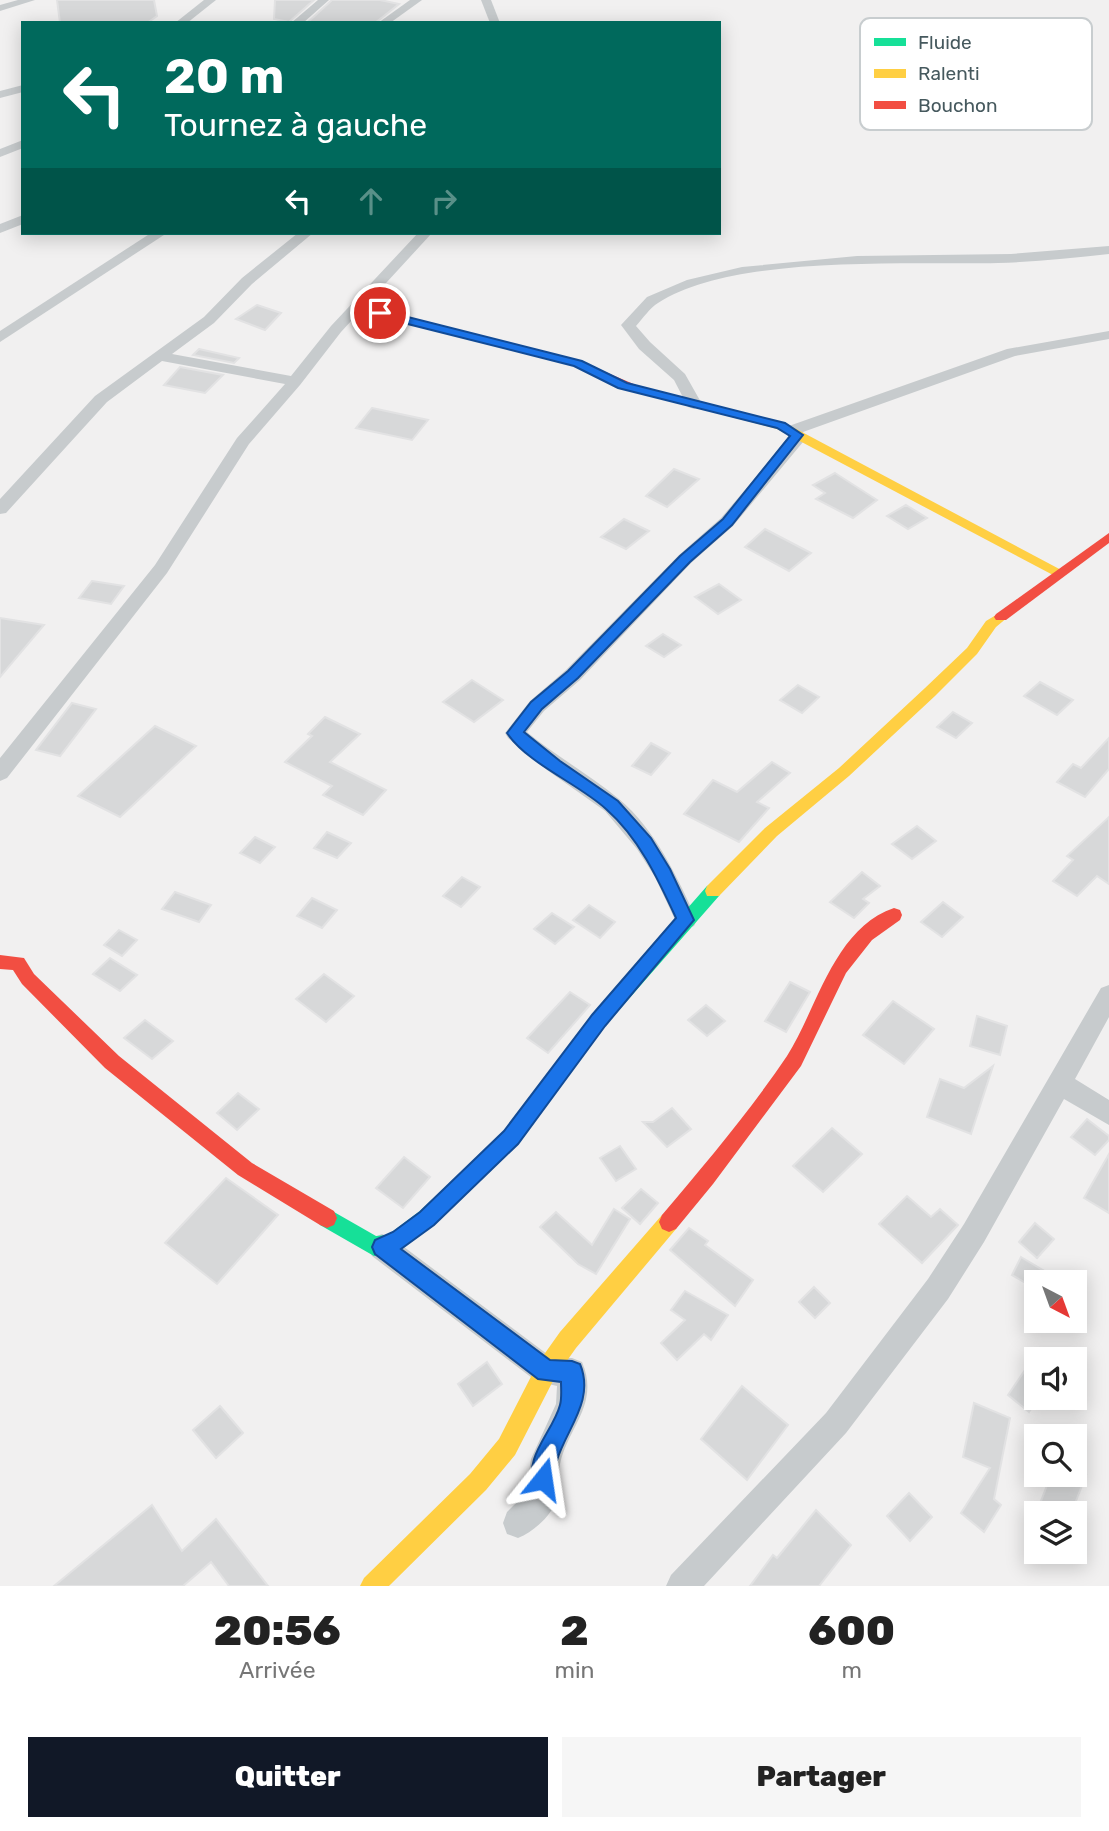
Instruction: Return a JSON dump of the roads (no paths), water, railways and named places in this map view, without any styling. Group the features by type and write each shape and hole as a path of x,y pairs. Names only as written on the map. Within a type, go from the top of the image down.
{"street":[{"path":"0,8 30,0"},
{"path":"183,21 211,0"},
{"path":"298,21 324,0"},
{"path":"386,21 417,0"},
{"path":"486,0 494,21"},
{"path":"0,95 21,89"},
{"path":"0,153 21,145"},
{"path":"0,229 21,220"},
{"path":"0,338 157,235"},
{"path":"0,509 101,399 209,320 247,281 304,235"},
{"path":"0,773 161,569 243,441 295,382 336,329 423,235"},
{"path":"694,404 687,396 680,377 638,339 628,325 642,309 671,290 723,274 802,264 998,259 1109,250"},
{"path":"356,307 578,364 622,385 792,430 1058,572"},
{"path":"792,430 1012,352 1109,335"},
{"path":"158,356 256,372 295,382"},
{"path":"686,920 670,885 645,843 612,805 554,765 515,733 537,706 573,675 685,559 727,522 797,439 792,430"},
{"path":"382,1247 400,1239 427,1218 511,1138 599,1021 686,920 771,832 844,772 930,692 972,651 991,624 1109,537"},
{"path":"372,1586 478,1482 500,1456 524,1417 546,1371 568,1340 706,1178 794,1060 840,968 866,935 894,915"},
{"path":"0,962 18,963 28,979 112,1062 245,1169 354,1235 374,1246 382,1247 546,1371 572,1372 571,1406 546,1459 540,1500 518,1523"},
{"path":"681,1586 836,1423 938,1289 974,1233 1109,995"},
{"path":"1060,1083 1109,1114"}]}
